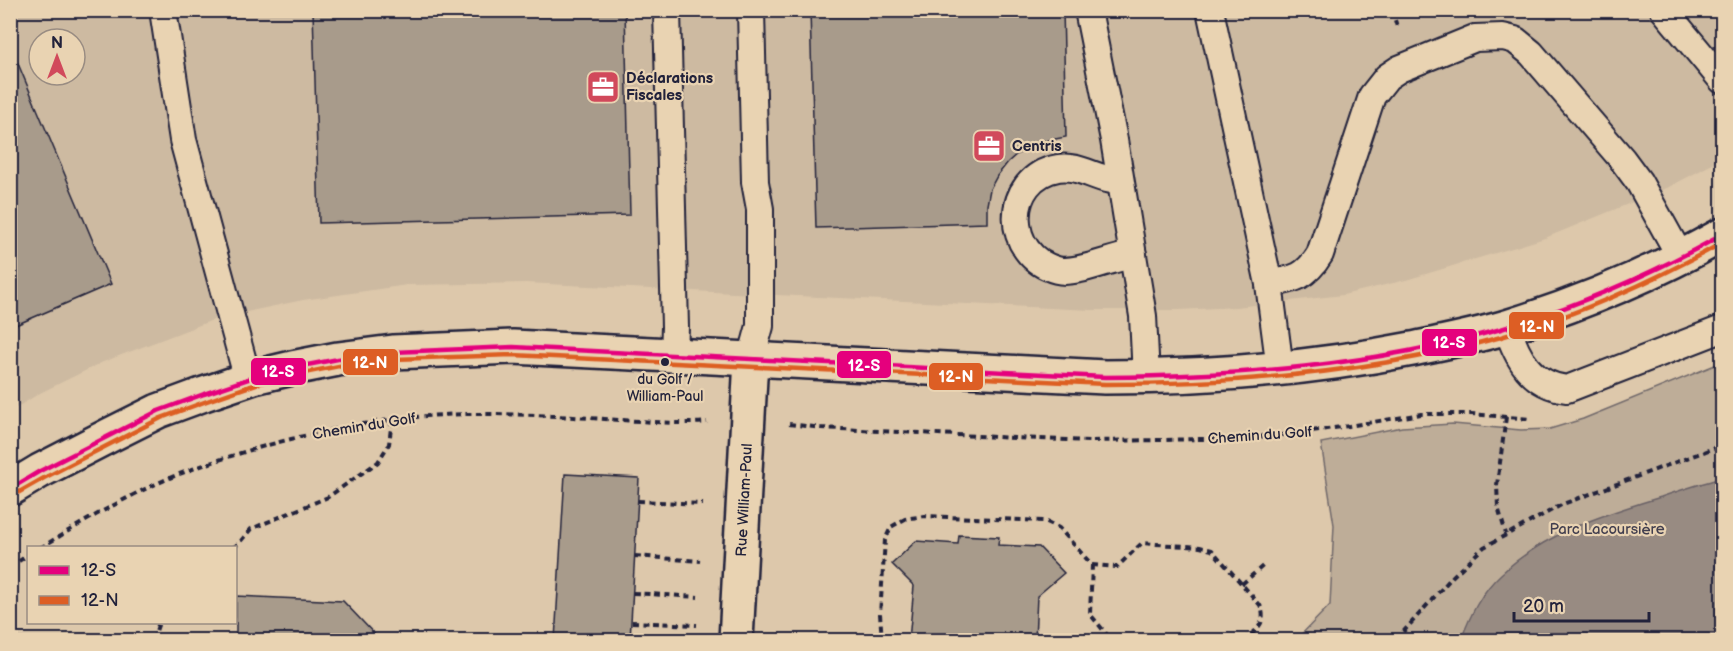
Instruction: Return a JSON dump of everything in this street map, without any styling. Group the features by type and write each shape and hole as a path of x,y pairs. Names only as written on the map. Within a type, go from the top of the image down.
{"street":[{"path":"10,489 50,465 158,411 248,380 338,359 393,352 513,347 1045,375 1200,376 1280,369 1397,352 1507,327 1570,305 1643,275 1722,235"},
{"name":"Rue William-Paul","path":"736,640 751,359"}],"lane":[{"path":"163,10 183,140 248,380"},
{"path":"667,10 674,354"},
{"path":"751,10 755,182 760,209 760,326 751,359"},
{"path":"1088,10 1143,316 1146,377"},
{"path":"1210,10 1269,284 1280,369"},
{"path":"1664,10 1722,80"},
{"path":"1269,284 1303,275 1312,267 1320,254 1370,103 1379,86 1399,69 1460,43 1487,37 1515,40 1531,53 1639,182 1680,256"},
{"path":"1120,180 1104,180 1076,168 1057,168 1048,171 1026,189 1017,206 1016,225 1022,244 1027,251 1041,264 1059,271 1078,270 1116,257 1133,255"},
{"path":"1507,327 1515,350 1527,368 1554,388 1567,389 1722,329"}],"path":[{"name":"Chemin du Golf","path":"43,546 141,492 189,471 307,435 392,420 452,414 642,421 712,421"},
{"name":"Chemin du Golf","path":"784,423 831,428 1100,441 1259,436 1316,431 1430,414 1478,414 1533,419"},
{"path":"1506,417 1497,485 1498,507 1506,534"},
{"path":"235,546 251,529 328,497 378,462 389,444 392,420"},
{"path":"1396,640 1453,576 1484,547 1563,504 1722,445"},
{"path":"638,501 708,504"},
{"path":"882,640 880,614 885,540 891,527 905,519 924,516 1045,521 1059,528 1092,565 1117,567 1142,543 1212,550 1260,604 1264,613 1261,626 1245,640"},
{"path":"10,567 27,556"},
{"path":"635,556 706,561"},
{"path":"1092,565 1090,614 1109,640"},
{"path":"1242,584 1264,566"},
{"path":"633,593 704,597"},
{"path":"632,622 702,625"},
{"path":"153,640 158,624"}],"shaded area":[{"path":"10,11 1722,11 1722,159 1667,188 1545,238 1406,280 1343,295 1236,307 1179,310 1091,310 526,283 407,285 303,300 218,318 103,362 40,393 11,411"},
{"path":"1722,478 1722,640 1461,640 1482,596 1501,574 1537,547 1556,536 1618,510"}],"green space":[{"name":"Parc Lacoursière","path":"1722,362 1722,640 1296,640 1330,605 1334,525 1321,443 1402,427 1453,424 1521,430 1550,429 1583,419"}],"building":[{"path":"313,10 625,10 630,215 319,223"},
{"path":"810,10 1063,10 1066,137 1045,141 1017,154 1008,162 990,189 987,223 816,228"},
{"path":"11,47 111,284 11,327"},
{"path":"565,474 639,478 630,640 555,640"},
{"path":"959,535 999,537 998,545 1039,547 1064,573 1037,596 1035,640 909,640 914,586 892,564 916,541 958,544"},
{"path":"237,596 343,601 380,640 236,640"}],"transit line":[{"name":"12-S","path":"10,489 40,471 158,411 254,377 338,359 393,352 513,347 1105,377 1255,371 1404,352 1501,329 1614,288 1722,235"},
{"name":"12-N","path":"14,495 161,418 256,384 339,366 394,359 513,355 1105,384 1255,379 1404,360 1501,337 1586,308 1669,271 1722,243"}],"place":[{"name":"Déclarations Fiscales","path":"603,87"},
{"name":"Centris","path":"989,146"},
{"name":"du Golf / William-Paul","path":"665,362"}]}
